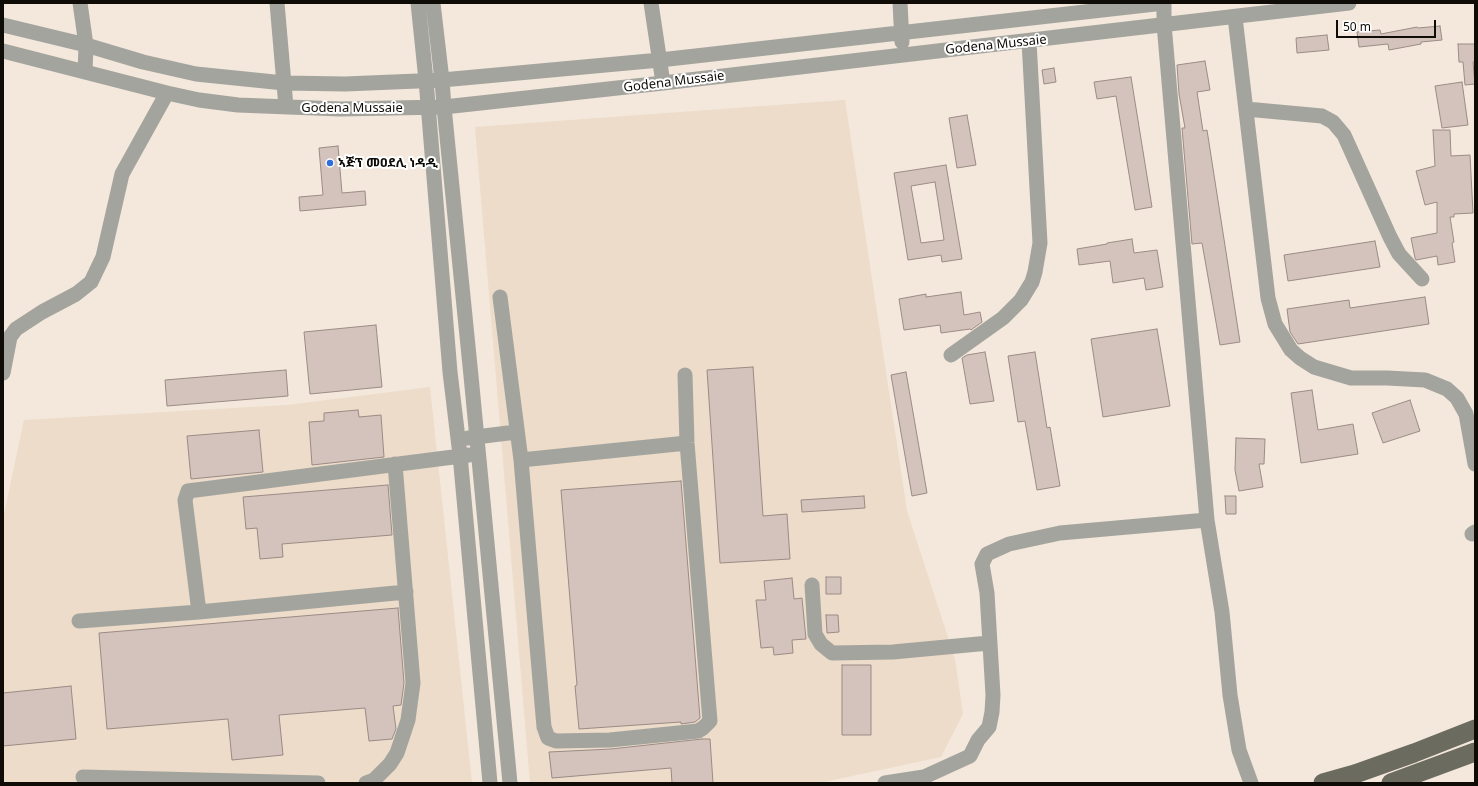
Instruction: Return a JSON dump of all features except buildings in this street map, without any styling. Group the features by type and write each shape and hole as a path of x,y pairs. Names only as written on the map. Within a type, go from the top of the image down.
{"main road":[{"path":"1324,783 1355,774 1414,753 1475,728"},
{"path":"1391,783 1475,752"}],"street":[{"path":"80,3 86,45 85,72"},
{"path":"277,3 286,107"},
{"path":"418,3 426,80 450,372 460,455 490,783"},
{"path":"433,3 442,80 510,783"},
{"path":"651,3 663,83"},
{"path":"900,3 903,55"},
{"path":"1164,3 1164,24 1207,520 1222,612 1230,695 1239,750 1251,783"},
{"name":"Godena Mussaie","path":"3,25 86,45 143,62 196,74 284,83 345,84 442,80 660,60 1164,3"},
{"name":"Godena Mussaie","path":"3,51 166,93 199,100 238,105 340,109 428,108 663,83 1349,3"},
{"path":"1235,17 1268,298 1275,324 1283,339 1291,350 1314,367 1351,378 1425,380 1447,389 1457,398 1466,414 1475,464"},
{"path":"951,355 1003,318 1017,305 1032,282 1035,272 1040,243 1029,41"},
{"path":"3,374 10,337 16,329 42,312 76,294 91,282 103,257 122,174 166,93"},
{"path":"1246,109 1322,116 1333,122 1344,135 1390,237 1400,254 1422,279"},
{"path":"500,297 516,432 521,460 544,727 548,738 556,741 610,740 698,731 710,721 688,443 686,375"},
{"path":"458,439 477,438 516,432"},
{"path":"521,460 688,443"},
{"path":"199,612 185,500 188,491 460,455 478,454"},
{"path":"366,783 374,780 390,764 397,753 408,720 413,683 395,464"},
{"path":"885,783 924,777 970,756 978,740 989,727 992,712 987,594 982,564 987,554 1009,544 1060,533 1207,520"},
{"path":"812,584 815,634 820,644 832,653 893,652 989,643"},
{"path":"79,621 199,612 406,592"},
{"path":"83,777 318,783"}],"shaded area":[{"path":"845,100 907,511 955,659 963,714 941,757 819,783 530,783 475,127"},
{"path":"430,387 472,783 3,783 3,519 24,420 287,405"}],"place":[{"name":"ኣጅፕ መዐደሊ ነዳዲ","path":"330,163"}]}
